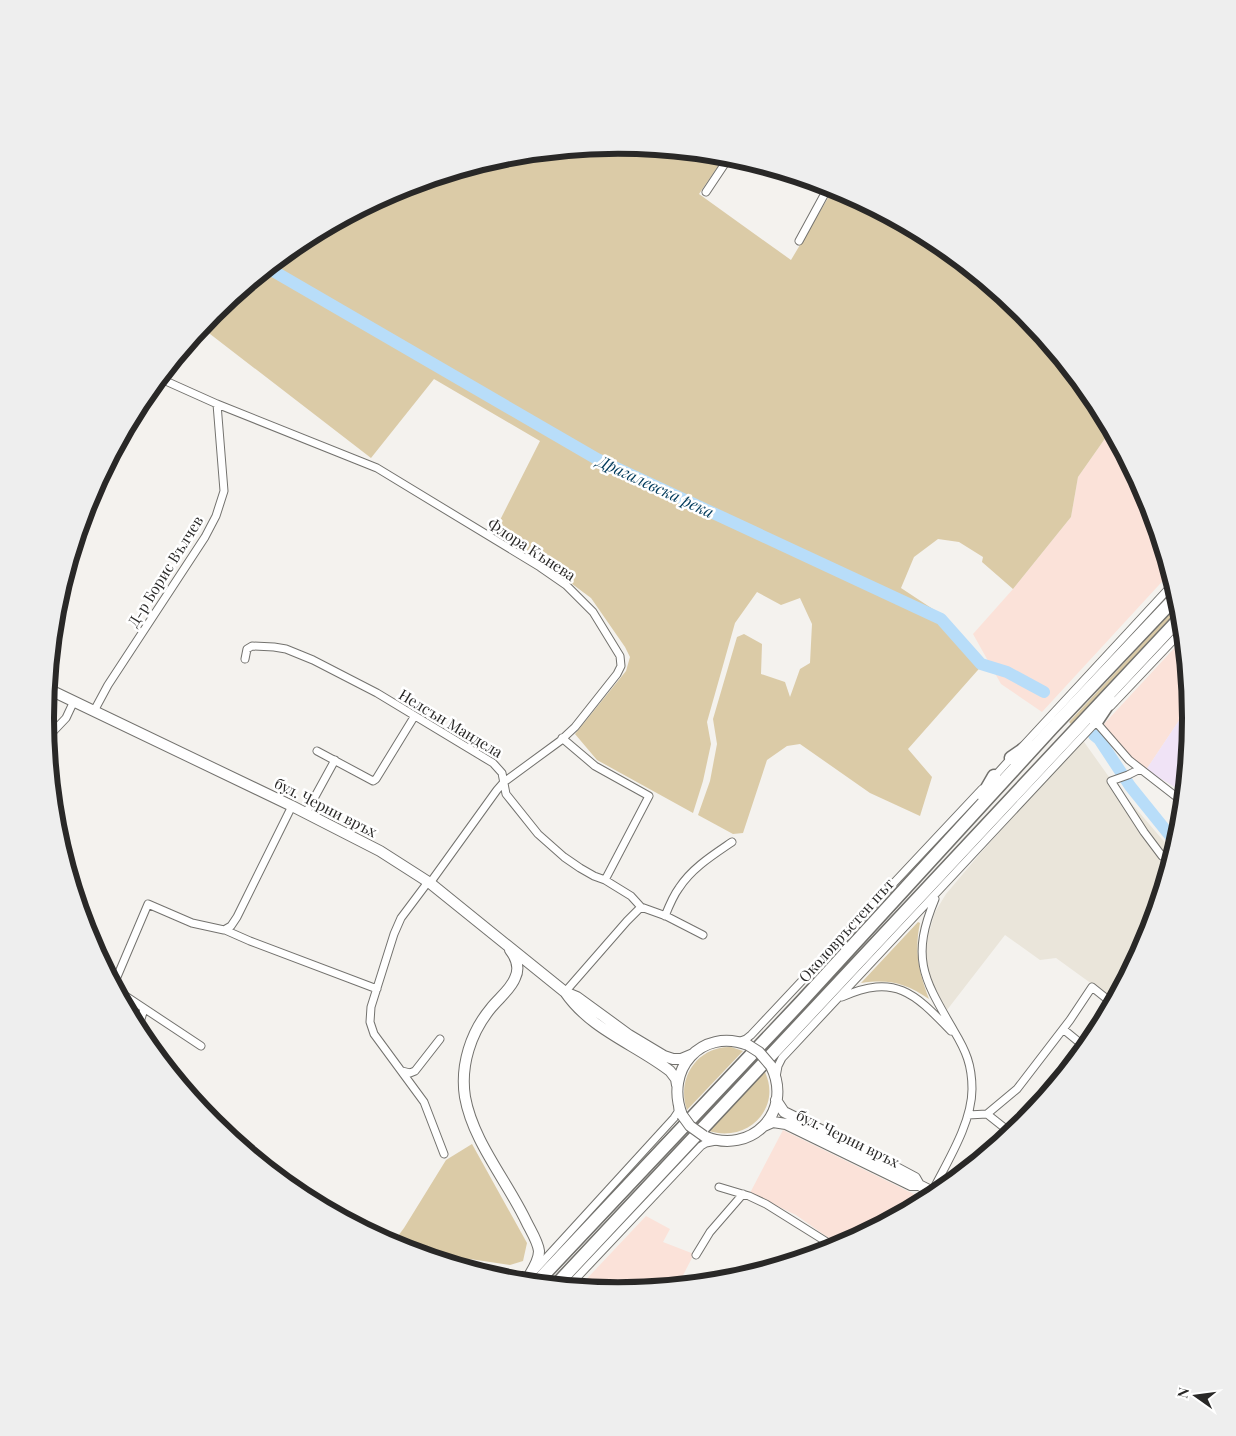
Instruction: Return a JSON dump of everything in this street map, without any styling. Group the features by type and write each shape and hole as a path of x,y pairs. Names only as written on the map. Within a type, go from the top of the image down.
{"highway":[{"name":"Околовръстен път","path":"535,1276 801,1002 1052,728 1170,603"},
{"name":"Околовръстен път","path":"562,1279 1174,625"},
{"path":"1096,722 1132,668"},
{"path":"1011,758 1052,728"},
{"path":"971,817 994,776"},
{"path":"980,832 1021,801"}],"main road":[{"name":"бул. Черни връх","path":"55,692 306,812 380,851 429,883 507,945 565,992 573,1003 608,1033 670,1071 676,1079 677,1085"},
{"path":"507,945 517,962 517,973 513,982 489,1010 477,1028 466,1058 464,1083 467,1107 474,1127 521,1210 538,1245 537,1261 532,1275"},
{"name":"бул. Черни връх","path":"565,992 577,997 629,1035 664,1056 681,1059 693,1054"},
{"path":"726,1041 743,1044 759,1052 770,1066 776,1080 776,1100 773,1112 764,1126 744,1139 718,1141 704,1136 690,1126 680,1110 677,1085 682,1068 700,1048 714,1042 726,1041"},
{"name":"бул. Черни връх","path":"776,1100 784,1112 915,1178 919,1185"},
{"name":"бул. Черни връх","path":"764,1126 773,1122 786,1124 911,1185 919,1185 927,1189"}],"street":[{"path":"706,192 724,164"},
{"path":"799,241 825,194"},
{"name":"Флора Кънева","path":"166,381 217,404 377,468 540,567 566,585 593,612 620,656 621,666 617,674 575,727 504,782 429,883 407,909 397,926 371,1008 372,1028 424,1102 444,1154"},
{"name":"Д-р Борис Вълчев","path":"94,711 108,685 205,537 216,516 224,492 217,404"},
{"name":"Околовръстен път","path":"743,1044 1167,590"},
{"path":"776,1080 780,1060 1176,637"},
{"name":"Нелсън Мандела","path":"245,659 248,647 274,647 305,656 377,693 414,717 494,763 502,773 506,794 544,839 564,857 634,898 641,907 665,916 703,935"},
{"path":"54,730 66,718 74,701"},
{"path":"317,751 373,781 414,717"},
{"path":"1096,722 1129,760 1176,796"},
{"path":"562,738 595,766 649,796 605,880"},
{"path":"306,812 335,760"},
{"path":"1140,769 1111,781 1162,856"},
{"path":"225,930 231,926 237,917 292,806"},
{"path":"665,916 678,889 687,877 697,867 732,842"},
{"path":"937,894 928,915 923,935 923,965 931,991 966,1051 970,1064 972,1090 968,1115 939,1181"},
{"path":"117,977 148,904 192,924 225,930 376,990"},
{"path":"565,992 641,907"},
{"path":"837,1000 872,987 897,989 919,999 958,1039"},
{"path":"968,1115 988,1114 1017,1088 1092,987 1107,999"},
{"path":"128,998 201,1046"},
{"path":"141,1019 144,1010"},
{"path":"1062,1029 1079,1042"},
{"path":"402,1071 410,1073 415,1071 440,1039"},
{"path":"535,1275 680,1110"},
{"path":"988,1114 1005,1128"},
{"path":"574,1280 701,1146 706,1142 718,1141"},
{"path":"719,1187 743,1194 766,1204 826,1242"},
{"path":"696,1255 710,1232 743,1194"}],"shaded area":[{"path":"581,155 655,155 720,164 699,194 791,260 830,195 868,212 900,229 961,270 1017,319 1066,375 1107,436 1078,477 1071,517 1013,589 982,562 983,557 959,542 938,539 914,557 901,588 948,619 985,662 908,749 932,777 920,816 870,793 800,744 787,746 767,760 743,833 733,834 698,815 710,781 717,744 713,719 737,637 744,634 762,644 761,674 785,682 790,697 800,669 810,663 812,624 800,598 781,605 757,592 735,623 707,722 711,744 703,781 693,813 597,760 575,734 626,671 630,657 591,598 544,563 494,532 540,441 434,379 371,458 207,332 246,294 275,270 336,229 368,212 402,197 472,173 544,159"},
{"path":"1107,436 1139,502 1165,579 1042,712 1001,684 973,634 1013,589 1071,517 1078,477"},
{"path":"1172,612 1172,616 1071,724 1069,722"},
{"path":"1177,645 1182,716 1146,770 1131,758 1103,725"},
{"path":"1182,716 1181,755 1177,788 1146,770"},
{"path":"1082,739 1109,777 1167,845 1152,899 1139,934 1109,996 1056,958 1040,960 1005,935 947,1010 932,984 925,958 928,936 935,912 946,894"},
{"path":"918,922 920,923 917,943 919,962 929,999 905,986 889,982 861,983"},
{"path":"731,1047 743,1051 687,1110 684,1087 692,1066 708,1052 719,1048"},
{"path":"765,1072 769,1086 769,1099 765,1110 758,1120 736,1132 709,1131"},
{"path":"783,1130 917,1196 868,1224 832,1240 796,1215 750,1193"},
{"path":"472,1144 527,1243 523,1261 510,1265 470,1259 468,1262 397,1237 446,1160"},
{"path":"646,1216 670,1229 663,1242 694,1254 682,1278 655,1281 585,1281"}],"waterway":[{"name":"Драгалевска река","path":"274,271 597,459 941,619 981,664 1007,672 1044,692"},
{"name":"Драгалевска река","path":"1094,735 1099,739 1130,786 1169,835"}]}
